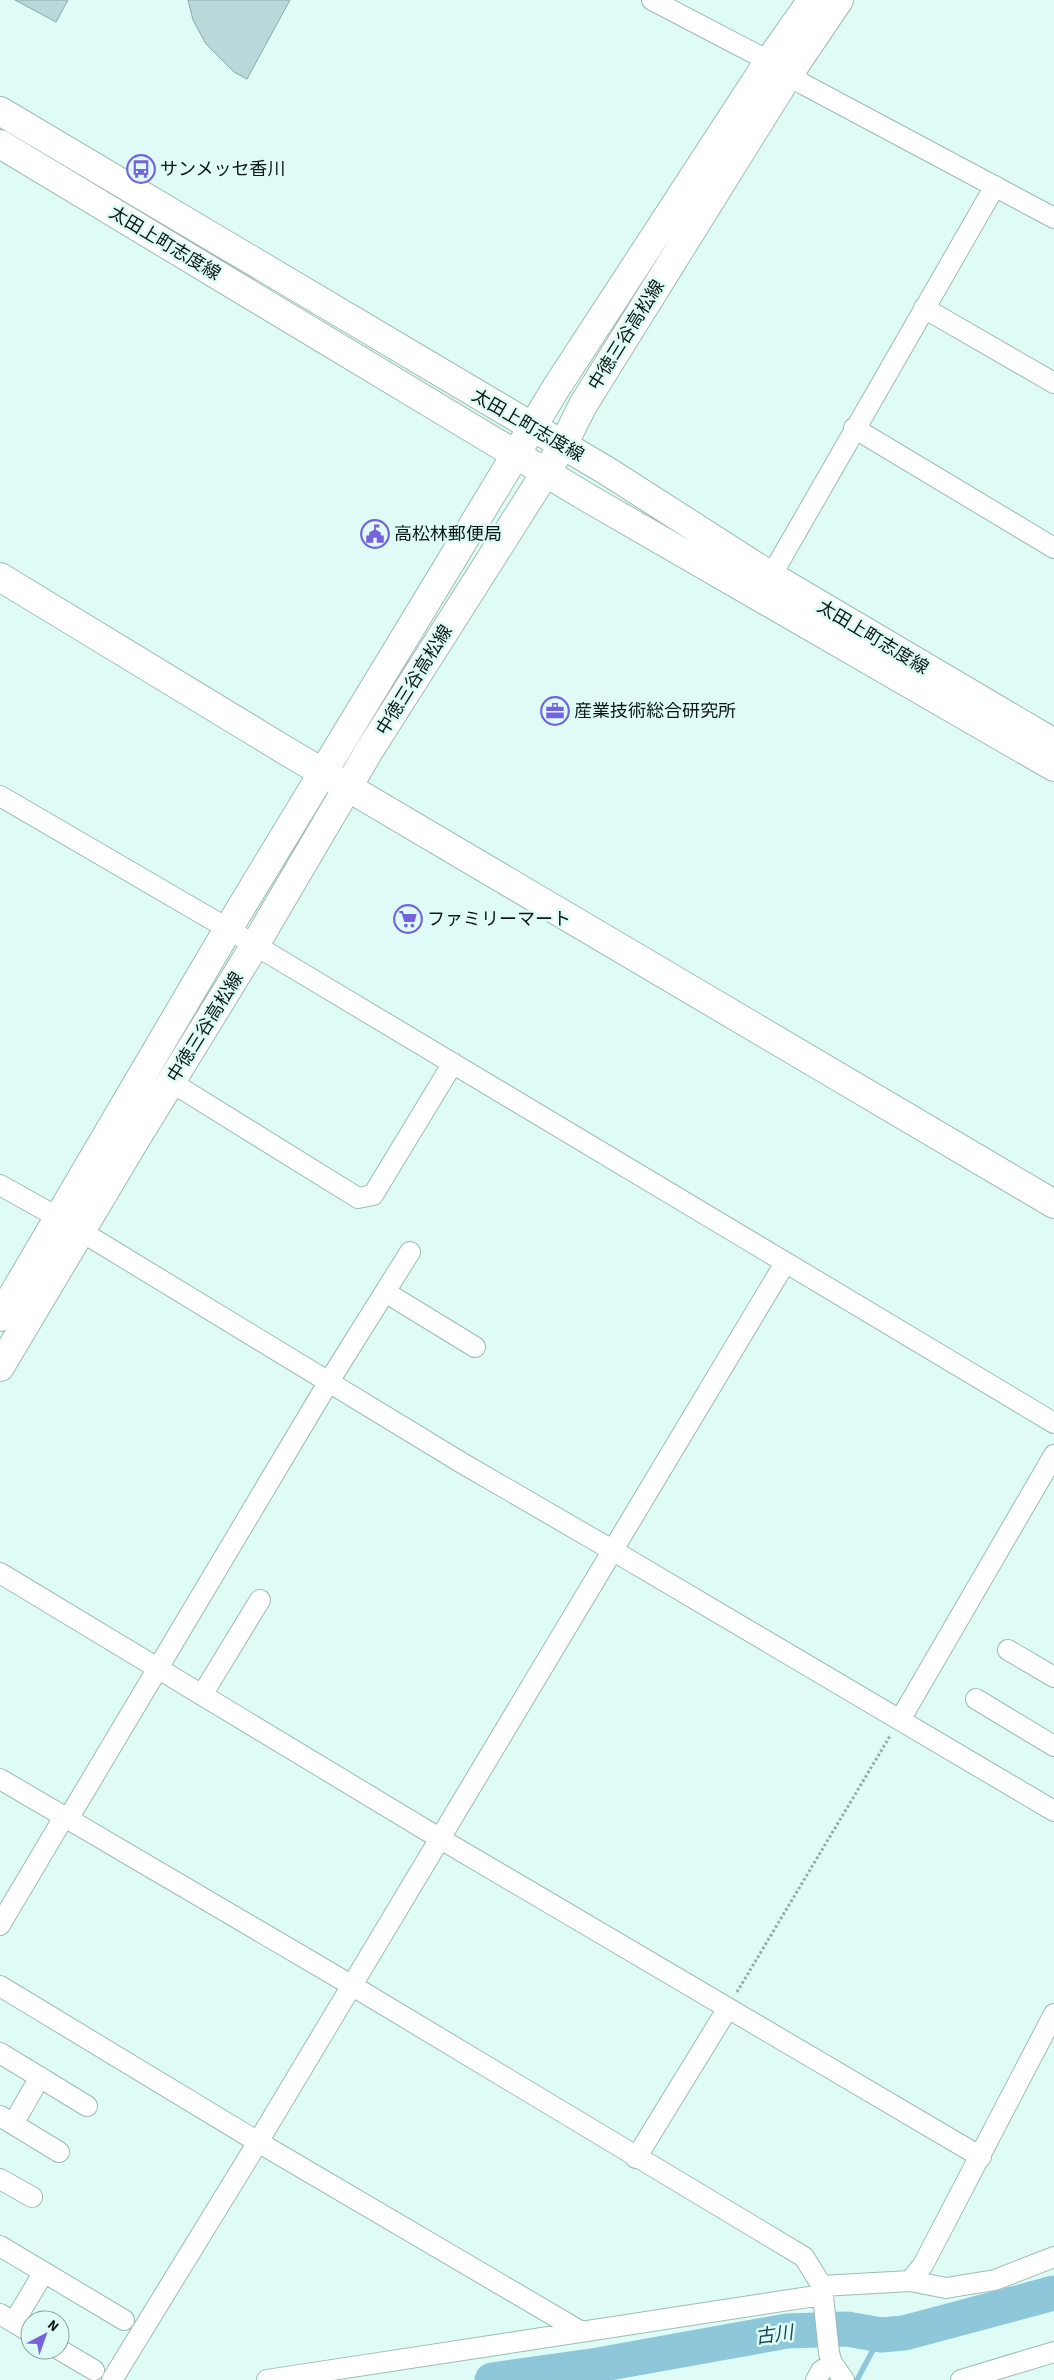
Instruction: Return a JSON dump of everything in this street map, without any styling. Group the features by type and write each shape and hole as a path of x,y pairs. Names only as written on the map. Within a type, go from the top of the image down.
{"main road":[{"name":"中徳三谷高松線","path":"0,1317 71,1225 171,1082 255,945 348,787 563,445 583,405 779,68 812,0"},
{"name":"中徳三谷高松線","path":"0,1367 71,1225 228,929 556,388 779,68 839,0"},
{"name":"太田上町志度線","path":"0,111 563,445 771,576 1054,743"},
{"name":"太田上町志度線","path":"0,144 545,472 1054,767"},
{"path":"0,577 322,772 1054,1204"}],"street":[{"path":"652,0 1054,218"},
{"path":"771,576 854,428 995,186"},
{"path":"924,308 1054,383"},
{"path":"854,428 1054,548"},
{"path":"0,796 255,945 1054,1423"},
{"path":"171,1082 358,1198 373,1194 453,1063"},
{"path":"0,1185 71,1225 328,1383 1054,1812"},
{"path":"0,1925 159,1669 328,1383 410,1252"},
{"path":"112,2380 258,2142 785,1263"},
{"path":"385,1292 475,1347"},
{"path":"900,1720 1054,1455"},
{"path":"0,1574 439,1838 981,2157"},
{"path":"202,1695 260,1600"},
{"path":"1008,1650 1054,1678"},
{"path":"976,1699 1054,1746"},
{"path":"0,1779 351,1985 636,2158 804,2257 822,2290 837,2368 821,2372 816,2380"},
{"path":"0,1986 258,2142 580,2331"},
{"path":"636,2158 728,2008"},
{"path":"910,2281 924,2265 1054,2014"},
{"path":"0,2053 87,2106"},
{"path":"40,2077 6,2120 59,2152"},
{"path":"0,2179 32,2197"},
{"path":"0,2246 124,2320"},
{"path":"267,2380 580,2331 822,2290 910,2281 946,2288 995,2280 1054,2257"},
{"path":"14,2323 44,2272"},
{"path":"961,2380 1054,2352"},
{"path":"70,2356 94,2370"}],"path":[{"path":"728,2008 900,1720"}],"building":[{"path":"15,0 68,0 56,22"},
{"path":"188,0 290,0 247,79 234,72 206,44 193,20"}],"waterway":[{"name":"古川","path":"492,2380 598,2365 787,2331 847,2329 881,2335 904,2333 1054,2293"},
{"path":"857,2380 881,2335"}],"place":[{"name":"サンメッセ香川","path":"141,169"},
{"name":"高松林郵便局","path":"375,534"},
{"name":"産業技術総合研究所","path":"555,711"},
{"name":"ファミリーマート","path":"408,919"}]}
